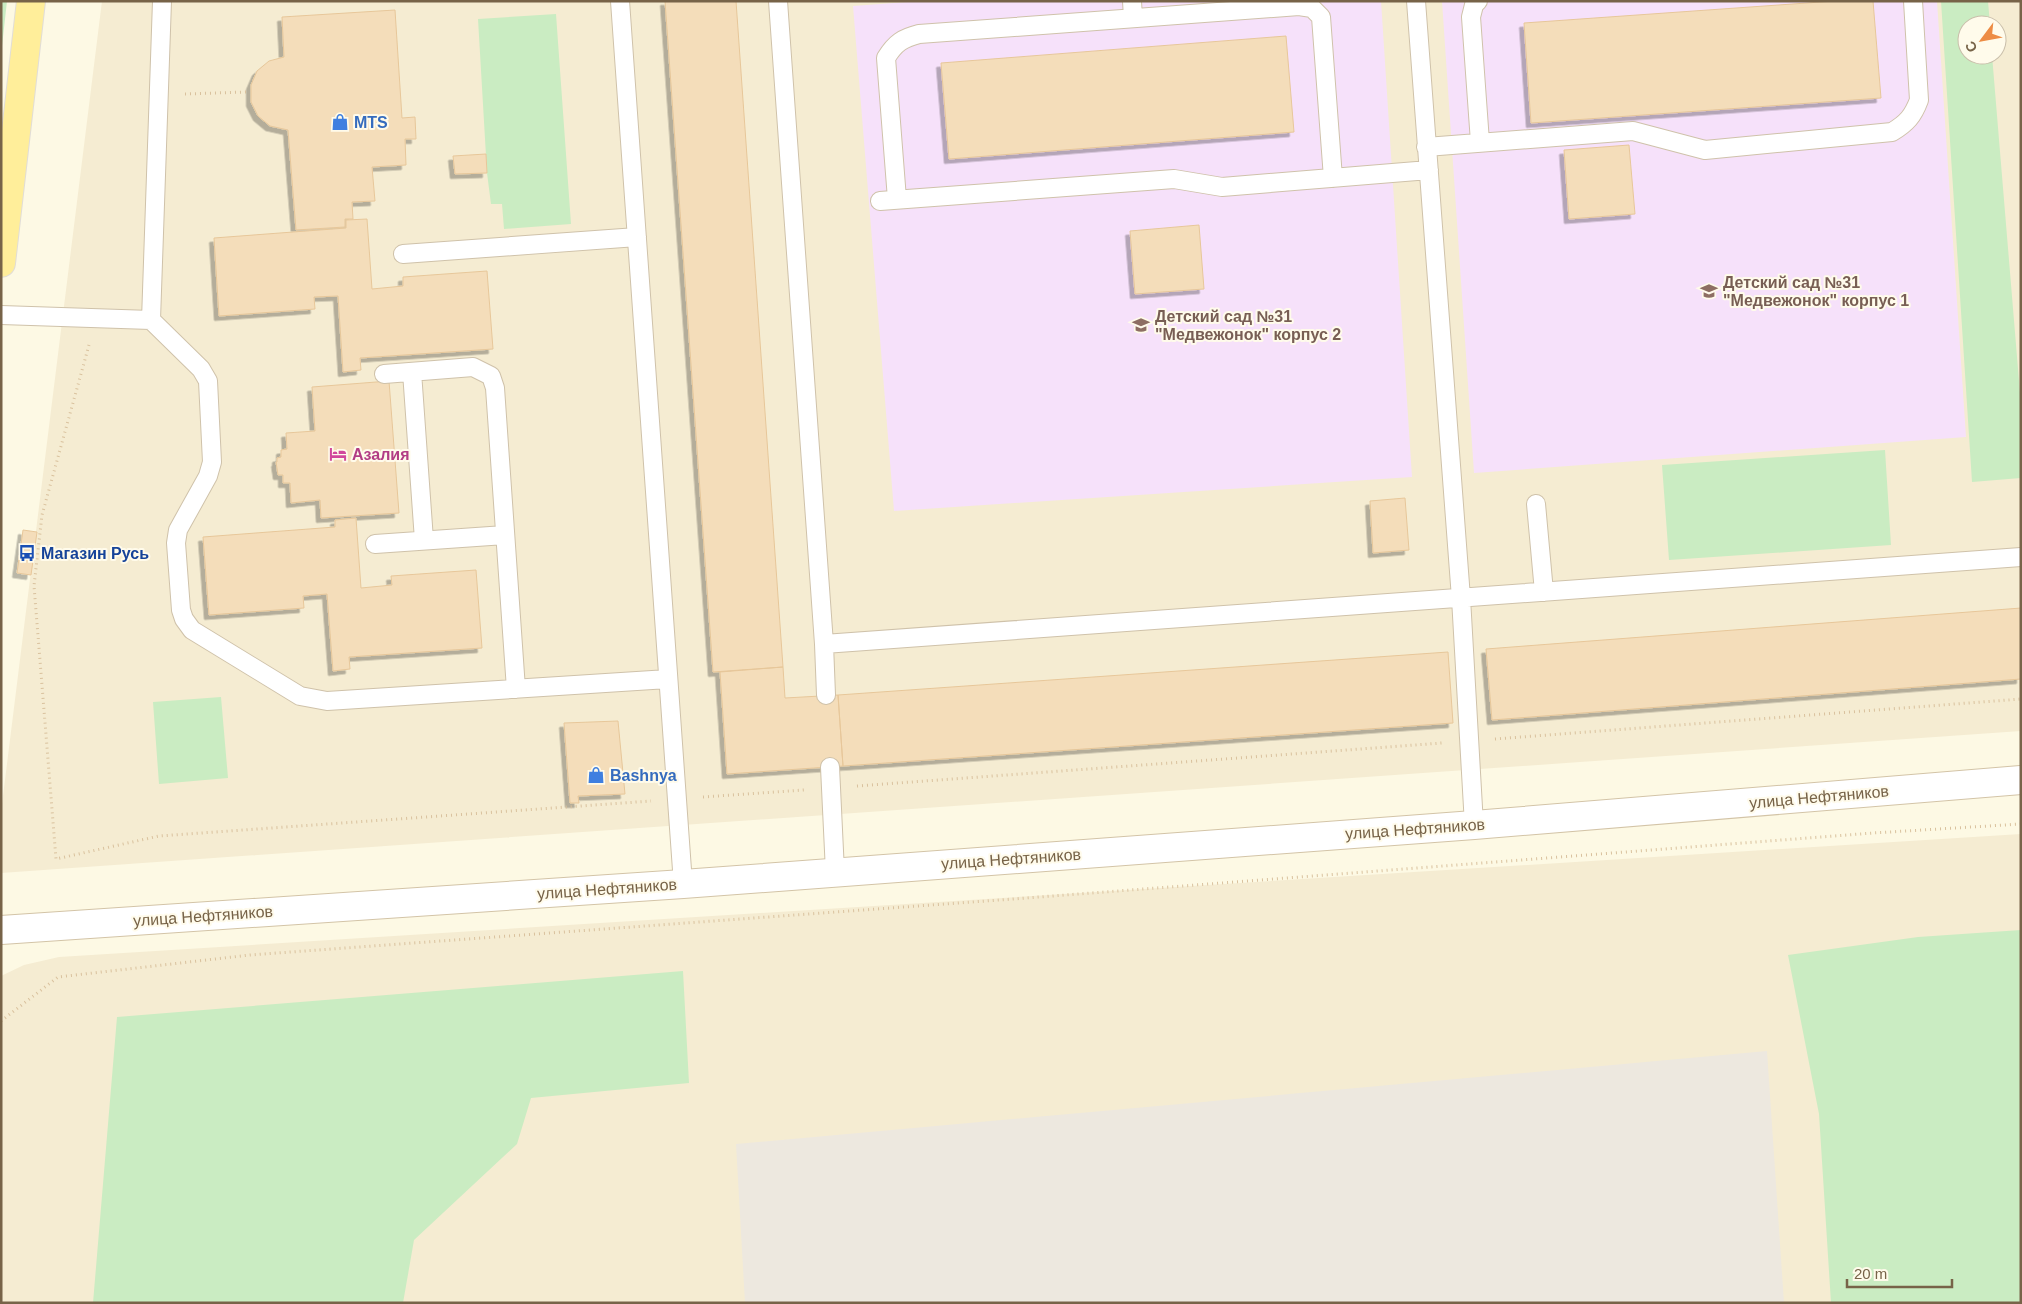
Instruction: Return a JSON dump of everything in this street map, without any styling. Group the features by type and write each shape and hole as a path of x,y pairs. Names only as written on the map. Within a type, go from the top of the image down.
{"main road":[{"path":"1,263 31,1"},
{"name":"улица Нефтяников","path":"1,930 683,884 1474,825 2021,780"}],"lane":[{"path":"151,320 162,1"},
{"path":"620,1 683,884"},
{"path":"778,1 824,644 826,695"},
{"path":"1416,1 1461,598 1474,825"},
{"path":"1478,1 1474,5 1471,17 1480,142"},
{"path":"1426,147 1633,131 1705,150 1892,132 1906,124 1914,114 1919,100 1913,1"},
{"path":"1333,178 1324,31 1321,17 1312,8 1299,6 1133,10 919,34 906,37 894,45 886,58 888,200 1174,179 1222,186 1333,178 1429,170"},
{"path":"403,254 637,237"},
{"path":"1,315 151,320 202,369 208,381 212,462 208,476 178,530 176,543 181,610 184,619 192,630 300,696 327,702 668,679"},
{"path":"384,374 473,367 491,376 495,388 516,689"},
{"path":"412,372 424,540"},
{"path":"1536,504 1544,592"},
{"path":"375,544 505,535"},
{"path":"824,644 2021,557"},
{"path":"830,767 835,872"}],"path":[{"path":"159,96 246,92"},
{"path":"113,319 93,331 42,515 34,586 56,859 159,836 2021,699"},
{"path":"1,1021 58,977 250,955 1873,832 2021,824"}],"shaded area":[{"path":"102,1 2021,1 2021,731 1,873 1,812"},
{"name":"Детский сад №31 \"Медвежонок\" корпус 2","path":"921,1 1381,1 1412,477 894,511 853,6"},
{"name":"Детский сад №31 \"Медвежонок\" корпус 1","path":"1442,1 1937,1 1966,437 1474,473"},
{"path":"2021,834 2021,1303 1,1303 1,976 24,965 59,957"},
{"path":"1767,1051 1784,1303 745,1303 736,1144"}],"green space":[{"path":"1,1 7,1 1,55"},
{"path":"1941,1 1988,1 1989,15 1957,15 1957,65 1993,65 2021,405 2021,478 1972,482"},
{"path":"556,14 571,224 504,229 502,204 491,204 487,173 478,19"},
{"path":"1885,450 1891,545 1669,560 1662,465"},
{"path":"221,697 228,778 159,784 153,702"},
{"path":"2021,930 2021,1303 1831,1303 1819,1114 1788,955 1918,937"},
{"path":"683,971 689,1083 531,1098 517,1144 414,1240 403,1303 93,1303 117,1017"}],"building":[{"path":"665,1 736,1 783,667 713,672"},
{"path":"1835,1 1873,1 1881,98 1531,123 1524,23"},
{"name":"MTS","path":"395,10 402,118 415,117 416,139 405,139 406,165 372,167 375,201 352,202 353,219 345,219 345,227 296,230 288,130 270,126 258,116 251,102 251,85 257,71 269,61 284,57 282,17"},
{"path":"1286,36 1294,132 949,159 941,63"},
{"path":"1629,145 1635,214 1569,219 1564,150"},
{"path":"486,154 487,173 455,174 453,156"},
{"path":"367,219 372,289 403,286 403,277 487,271 493,349 360,358 361,370 343,372 338,296 314,297 315,309 219,316 214,238 346,228 346,220"},
{"path":"1199,225 1204,289 1135,294 1130,231"},
{"name":"Азалия","path":"389,381 399,513 321,518 320,500 291,503 290,483 283,483 283,475 278,475 276,462 277,458 281,457 281,450 287,449 286,433 315,431 312,387"},
{"path":"1405,498 1409,550 1373,553 1370,501"},
{"path":"356,518 361,588 392,585 391,576 476,570 482,648 349,657 350,669 333,671 327,594 303,596 304,608 209,615 203,537 335,527 335,520"},
{"path":"23,530 37,532 31,575 17,573"},
{"path":"2021,608 2021,679 1492,720 1486,649"},
{"path":"1448,652 1453,723 843,766 838,695"},
{"path":"783,667 785,698 838,695 843,766 727,774 720,672"},
{"name":"Bashnya","path":"618,721 625,794 578,796 579,803 570,803 564,723"}],"place":[{"name":"MTS","path":"340,122"},
{"name":"Детский сад №31 \"Медвежонок\" корпус 1","path":"1709,291"},
{"name":"Детский сад №31 \"Медвежонок\" корпус 2","path":"1141,325"},
{"name":"Азалия","path":"338,454"},
{"name":"Магазин Русь","path":"27,553"},
{"name":"Bashnya","path":"596,775"}]}
